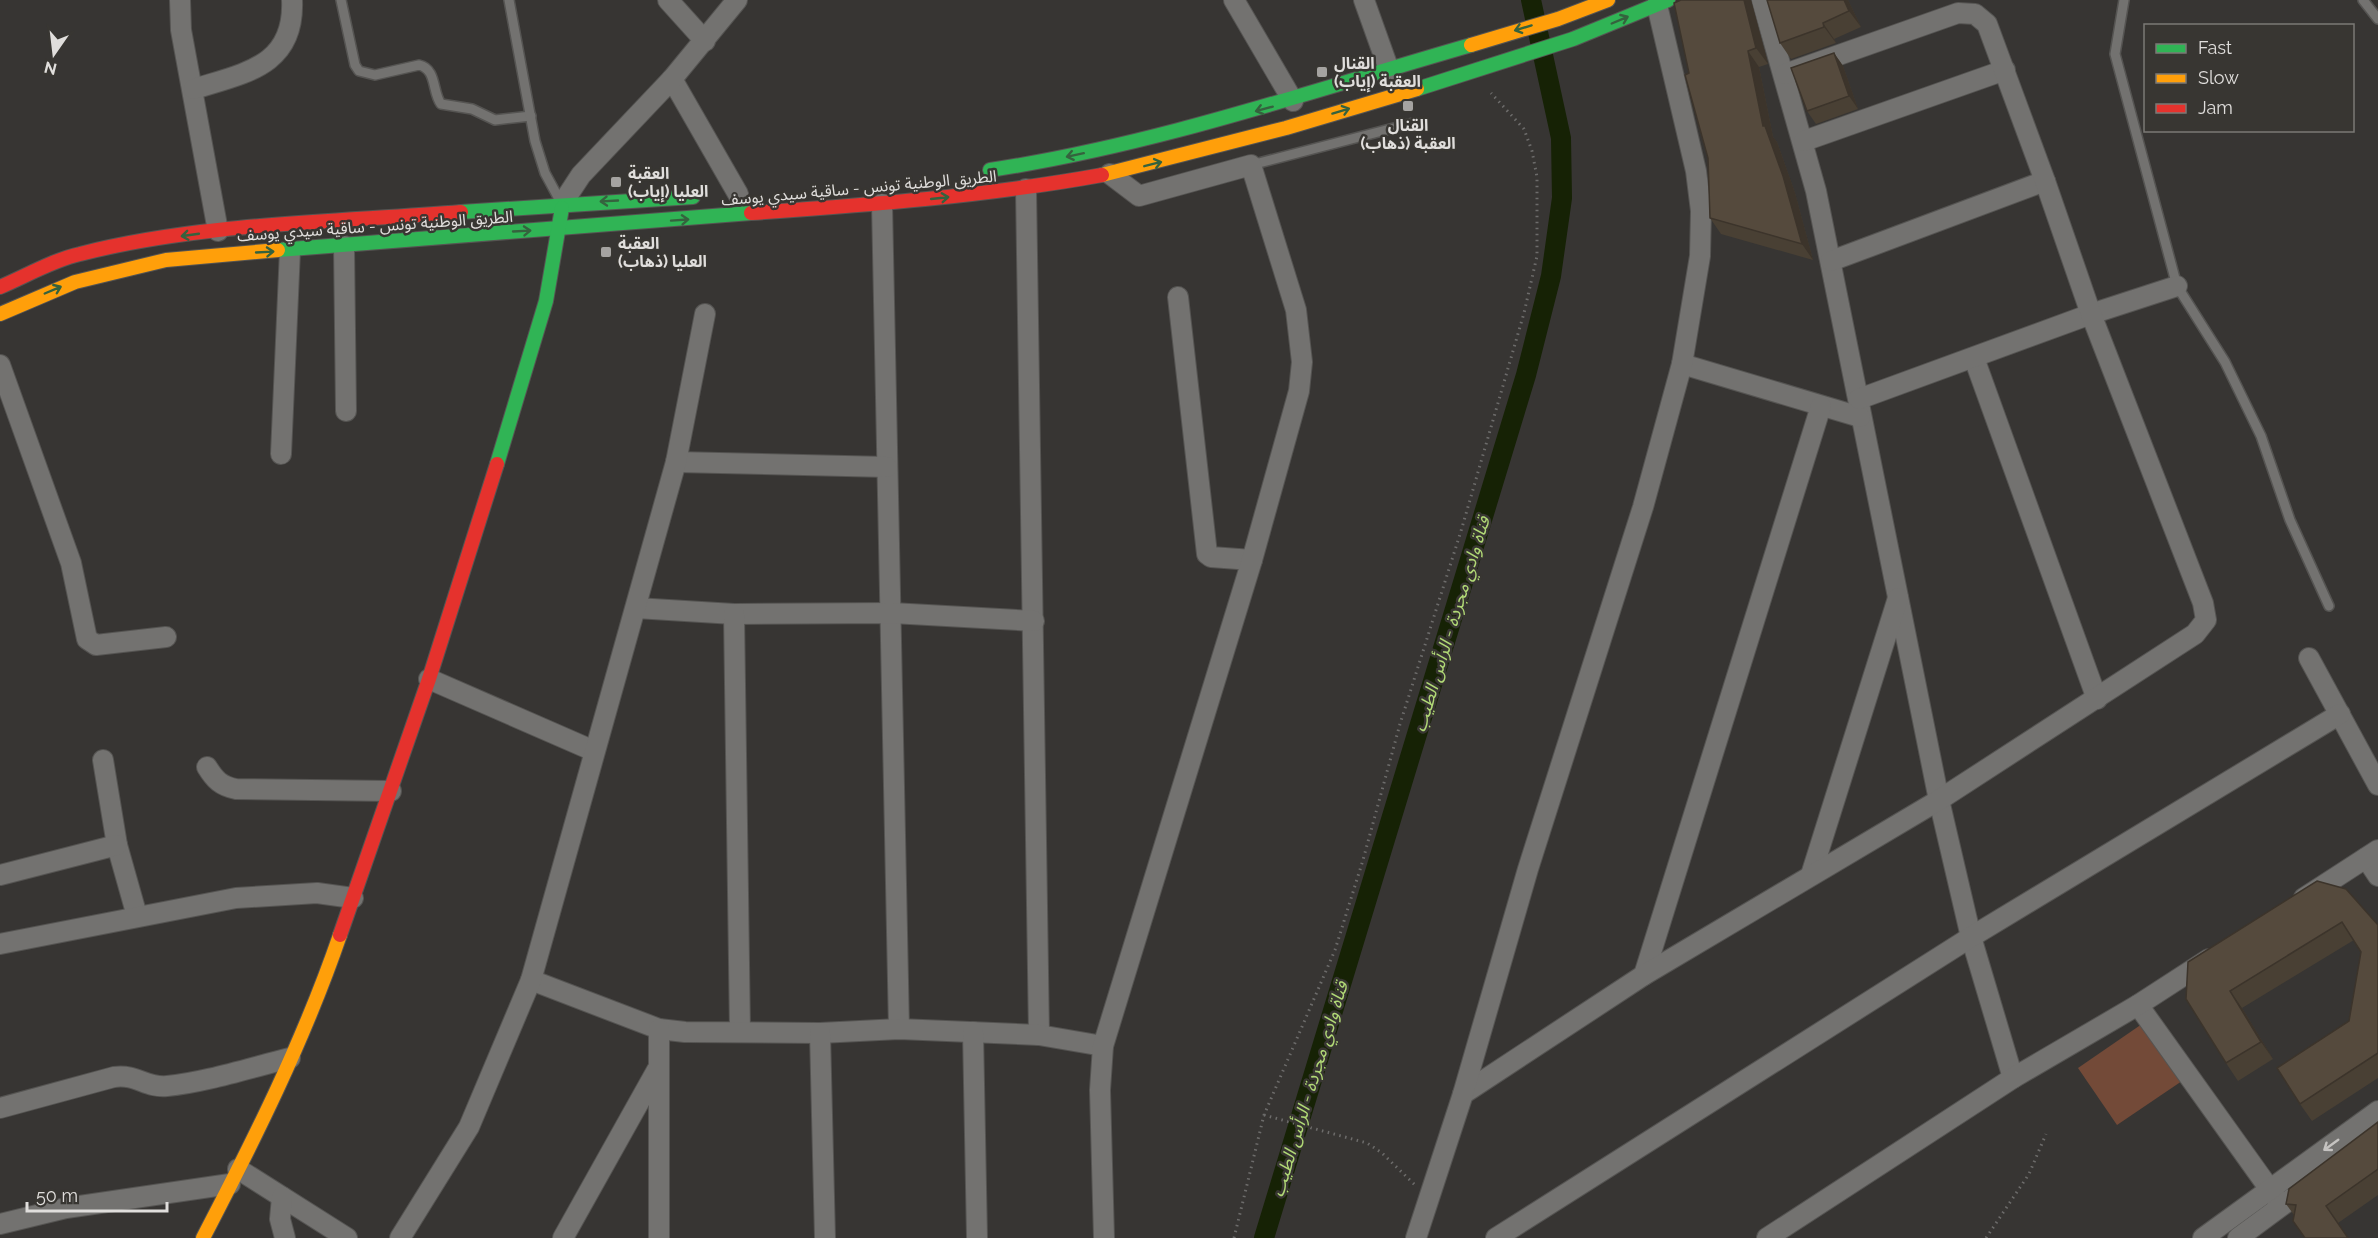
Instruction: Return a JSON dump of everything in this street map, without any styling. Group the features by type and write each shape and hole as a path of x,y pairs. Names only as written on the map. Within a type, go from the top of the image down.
{"main road":[{"name":"الطريق الوطنية تونس - ساقية سيدي يوسف","path":"975,172 1029,165 1126,144 1293,101 1608,0"},
{"name":"الطريق الوطنية تونس - ساقية سيدي يوسف","path":"0,314 58,287 102,274 166,260 344,246 420,237 559,229 882,204 1026,189 1110,174 1286,128 1491,66 1573,39 1662,2"},
{"name":"الطريق الوطنية تونس - ساقية سيدي يوسف","path":"0,286 78,254 218,231 562,204 731,194"},
{"path":"203,1238 255,1137 324,981 391,791 533,351 546,300 562,204"}],"street":[{"path":"180,0 182,30 218,231"},
{"path":"194,89 248,72 270,60 281,50 290,34 292,0"},
{"path":"668,0 705,41"},
{"path":"562,204 581,175 672,79 737,0"},
{"path":"1234,0 1293,101"},
{"path":"1364,0 1389,70"},
{"path":"1762,0 1804,141 1832,261 1859,408 1939,800 1971,937 2013,1078"},
{"path":"1416,1238 1463,1094 1518,903 1643,507 1682,364 1701,256 1701,211 1696,171 1662,2"},
{"path":"1463,1094 1644,975 1939,800 2097,699 2195,634 2203,626 2206,612 2091,314 2006,70 1987,24 1980,16 1969,12 1958,13 1785,74"},
{"path":"1804,141 2006,70"},
{"path":"672,79 731,194"},
{"path":"1104,1238 1100,1100 1103,1046 1252,560 1287,439 1302,362 1296,310 1251,165 1139,196 1110,174"},
{"path":"1832,261 2045,181"},
{"path":"1026,189 1039,1035"},
{"path":"882,204 899,1029"},
{"path":"344,246 346,411"},
{"path":"281,454 290,250"},
{"path":"1682,364 1821,406 1859,408 1974,358 2091,314 2177,286"},
{"path":"1178,297 1207,554 1211,557 1252,560"},
{"path":"400,1238 469,1127 531,980 676,462 705,314"},
{"path":"1974,358 2097,699"},
{"path":"0,365 71,563 87,639 96,645 166,637"},
{"path":"1644,975 1821,406"},
{"path":"676,462 887,467"},
{"path":"1811,875 1899,596"},
{"path":"636,608 734,614 892,613 1034,621"},
{"path":"734,614 740,1032"},
{"path":"2309,658 2378,785"},
{"path":"429,679 594,751"},
{"path":"1496,1238 1971,937 2340,714"},
{"path":"103,760 117,845 137,916"},
{"path":"207,767 223,786 236,789 391,791"},
{"path":"0,875 117,845"},
{"path":"2287,909 2372,854 2378,876"},
{"path":"0,944 236,898 317,893 353,898"},
{"path":"1767,1238 2013,1078 2138,1005 2227,948"},
{"path":"531,980 659,1029 685,1032 820,1033 899,1029 1039,1035 1103,1046"},
{"path":"2138,1005 2281,1205"},
{"path":"659,1029 657,1070 659,1238"},
{"path":"974,1032 977,1238"},
{"path":"820,1033 825,1238"},
{"path":"0,1108 114,1077 128,1075 148,1085 169,1086 290,1058"},
{"path":"563,1238 657,1070"},
{"path":"2247,1229 2270,1189 2378,1111"},
{"path":"0,1224 66,1208 234,1177 282,1197 347,1238"},
{"path":"2203,1238 2247,1229 2310,1184"},
{"path":"282,1197 280,1219 285,1238"}],"lane":[{"path":"341,0 355,65 359,71 375,75 419,65 425,66 430,71 437,99 441,104 472,109 495,120 531,116"},
{"path":"509,0 531,116 545,173 562,204"},
{"path":"2124,0 2115,54 2177,286 2225,362 2261,436 2290,520 2329,606"},
{"path":"2363,0 2378,19"},
{"path":"1251,165 1413,123"}],"path":[{"path":"1234,1238 1264,1115 1338,939 1400,724 1461,531 1524,313 1537,256 1537,177 1524,129 1505,106 1468,73"},
{"path":"1264,1115 1367,1143 1382,1153 1429,1199"},
{"path":"1986,1238 2029,1174 2046,1134"}],"shaded area":[{"path":"2142,1024 2182,1081 2117,1125 2078,1068"}],"building":[{"path":"1681,0 1744,0 1756,48 1748,51 1763,126 1765,126 1783,176 1802,244 1710,218 1708,158 1685,75 1689,73 1674,3"},
{"path":"1767,0 1844,0 1849,11 1823,23 1824,27 1780,43"},
{"path":"1834,53 1849,96 1807,111 1791,68"},
{"path":"2317,881 2346,889 2378,925 2378,1053 2300,1104 2277,1068 2349,1021 2361,952 2342,922 2230,991 2261,1042 2226,1063 2186,999 2188,962"},
{"path":"2378,1122 2378,1169 2326,1206 2348,1238 2305,1238 2293,1221 2296,1205 2286,1204 2289,1189"}],"waterway":[{"name":"قناة وادي مجردة - الرأس الطيب","path":"1264,1238 1526,375 1551,276 1562,198 1561,138 1531,0"}],"traffic: fast":[{"path":"1417,89 1573,39 1668,0"},
{"path":"990,170 1173,132 1471,45"},
{"path":"461,212 693,197"},
{"path":"497,464 546,301 562,208"},
{"path":"278,250 751,213"}],"traffic: slow":[{"path":"1471,45 1558,19 1608,0"},
{"path":"1102,175 1286,128 1417,89"},
{"path":"0,314 75,282 166,260 278,250"},
{"path":"203,1238 277,1089 311,1013 340,935"}],"traffic: jam":[{"path":"751,213 971,194 1102,175"},
{"path":"0,287 70,257 173,236 269,225 461,212"},
{"path":"340,935 429,679 497,464"}],"place":[{"name":"القنال العقبة (إياب)","path":"1322,72"},
{"name":"القنال العقبة (ذهاب)","path":"1408,106"},
{"name":"العقبة العليا (إياب)","path":"616,182"},
{"name":"العقبة العليا (ذهاب)","path":"606,252"}]}
